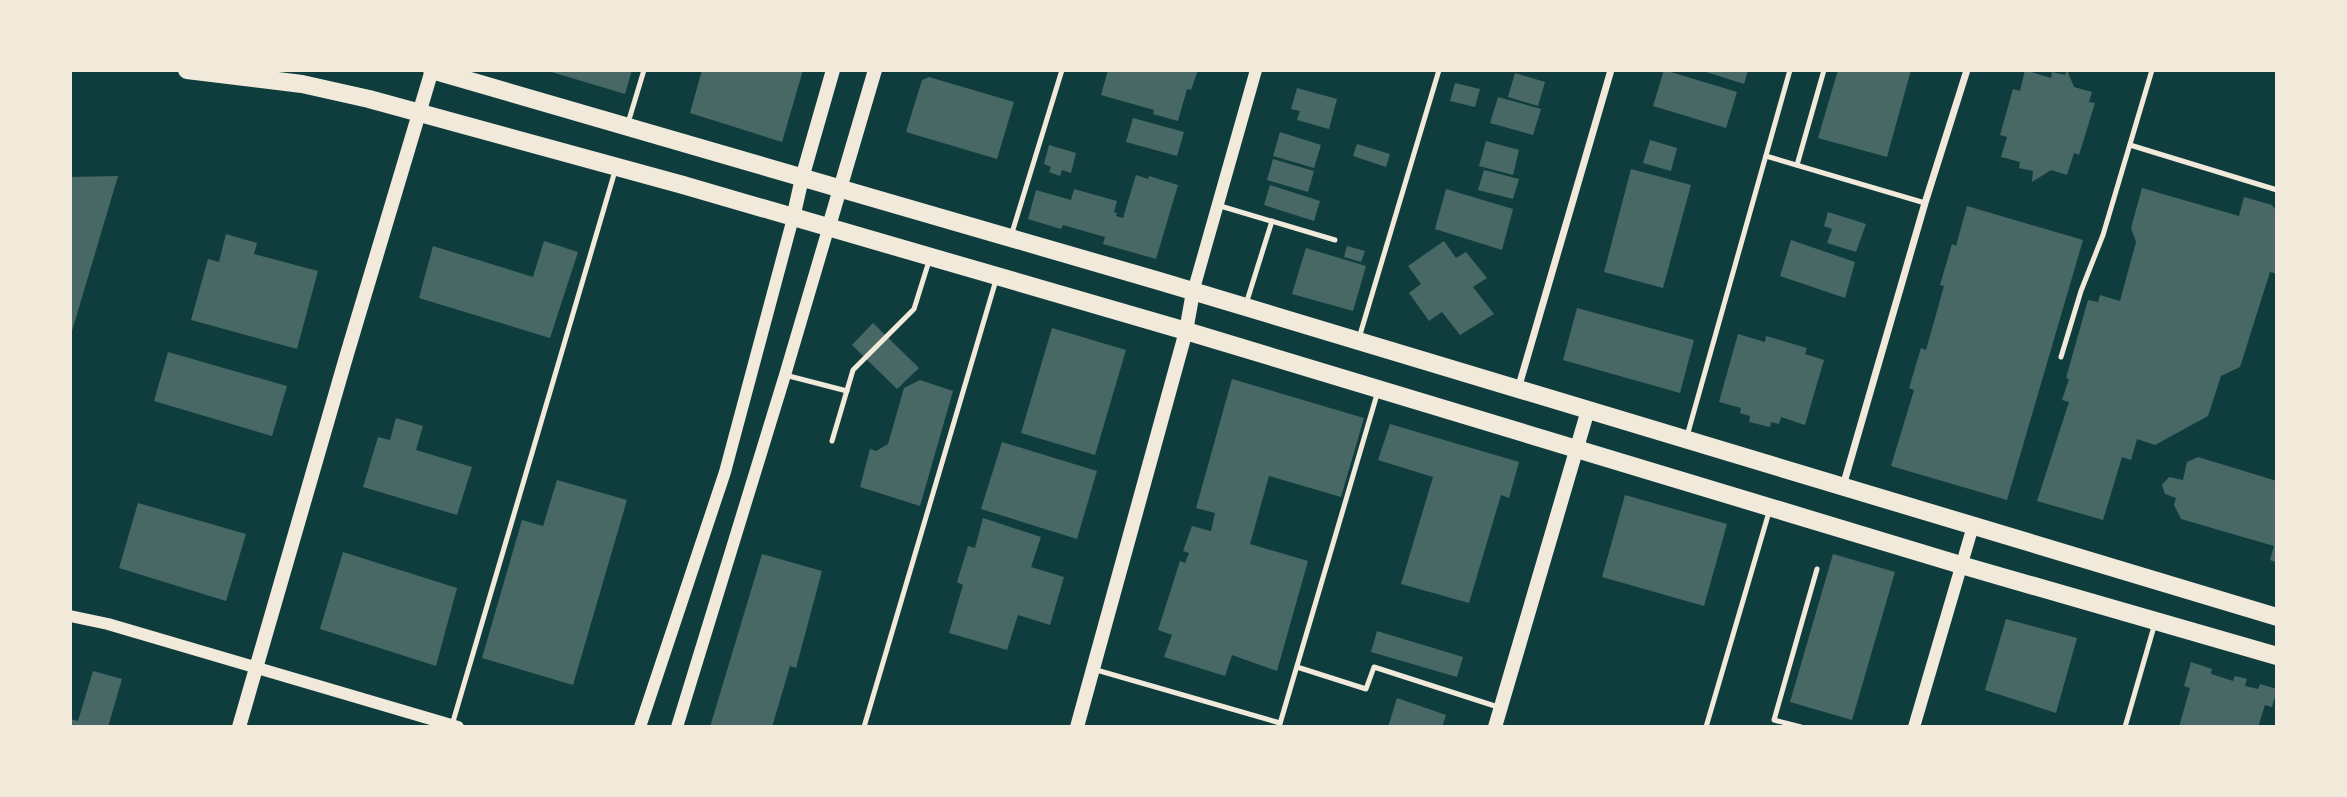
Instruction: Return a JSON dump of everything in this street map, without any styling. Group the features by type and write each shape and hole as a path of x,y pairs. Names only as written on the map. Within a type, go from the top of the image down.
{"main road":[{"path":"187,70 302,84 419,112 616,166 1186,331 1961,565 2277,656"},
{"path":"239,727 432,70 1245,307 2277,617"},
{"path":"793,218 833,70"},
{"path":"828,226 875,70"},
{"path":"1077,727 1186,331 1193,292"},
{"path":"1495,727 1588,410"}],"street":[{"path":"1193,292 1256,70"},
{"path":"1518,389 1611,70"},
{"path":"1842,487 1967,70"},
{"path":"640,727 725,472 793,218"},
{"path":"677,727 828,226"},
{"path":"1914,727 1973,526"},
{"path":"70,616 108,624 455,726"}],"lane":[{"path":"627,126 643,70"},
{"path":"1010,239 1062,70"},
{"path":"1358,341 1439,70"},
{"path":"1686,439 1790,70"},
{"path":"1797,165 1824,70"},
{"path":"2061,357 2081,291 2103,235 2152,70"},
{"path":"2130,145 2277,190"},
{"path":"1766,156 1925,203"},
{"path":"455,726 616,166"},
{"path":"1217,205 1335,240"},
{"path":"1245,307 1272,220"},
{"path":"832,441 853,370 914,309 931,257"},
{"path":"864,727 998,277"},
{"path":"785,375 847,391"},
{"path":"1093,669 1279,725 1378,389"},
{"path":"1706,727 1771,506"},
{"path":"1801,727 1773,724 1817,569"},
{"path":"2125,727 2156,621"},
{"path":"1297,667 1366,689 1374,667 1500,708"}],"building":[{"path":"545,70 632,70 625,94"},
{"path":"702,70 803,70 782,142 690,113"},
{"path":"1108,70 1198,70 1191,90 1187,89 1178,121 1153,114 1154,110 1101,95"},
{"path":"1664,70 1737,92 1726,128 1653,106"},
{"path":"1700,70 1748,70 1744,84"},
{"path":"1838,70 1911,70 1887,157 1818,138"},
{"path":"2025,70 2051,78 2052,72 2065,75 2067,70 2074,87 2092,92 2089,102 2095,103 2079,155 2074,153 2067,175 2051,170 2032,182 2033,171 2019,168 2020,162 2001,157 2007,137 2000,135 2013,89 2020,91"},
{"path":"1515,73 1545,82 1538,106 1508,97"},
{"path":"929,77 1014,102 997,159 906,132 922,80"},
{"path":"1455,83 1480,89 1475,107 1450,101"},
{"path":"1297,88 1337,99 1329,129 1297,120 1300,111 1291,109"},
{"path":"1498,97 1541,109 1533,135 1490,123"},
{"path":"1133,118 1184,132 1177,156 1126,142"},
{"path":"1280,132 1321,145 1314,168 1273,156"},
{"path":"1650,140 1677,148 1671,171 1643,163"},
{"path":"1486,141 1519,150 1513,175 1479,166"},
{"path":"1357,144 1390,154 1386,167 1353,156"},
{"path":"1049,145 1076,153 1071,173 1062,170 1060,176 1049,172 1051,167 1044,164"},
{"path":"1273,159 1314,171 1308,192 1267,180"},
{"path":"1631,169 1691,185 1663,288 1604,272"},
{"path":"1484,170 1519,179 1513,199 1478,190"},
{"path":"1136,175 1178,185 1156,259 1103,244 1105,237 1063,225 1061,229 1028,219 1036,190 1071,200 1074,189 1117,201 1114,212 1117,213 1116,216 1123,218"},
{"path":"118,176 72,331 70,331 70,177"},
{"path":"1270,185 1320,201 1314,221 1264,205"},
{"path":"2142,188 2239,216 2244,197 2272,205 2277,212 2277,274 2270,272 2240,367 2221,376 2208,416 2155,445 2137,439 2131,460 2122,457 2103,520 2037,501 2069,402 2062,400 2069,379 2066,378 2088,300 2098,302 2100,295 2120,301 2136,242 2131,228"},
{"path":"1446,189 1513,209 1502,250 1435,229"},
{"path":"1967,206 2083,240 2007,500 1891,466 1914,390 1909,388 1921,348 1926,350 1944,286 1940,285 1952,244 1956,246"},
{"path":"1828,212 1866,224 1856,252 1827,243 1832,229 1824,226"},
{"path":"226,234 257,243 254,254 318,271 297,349 191,320 208,259 219,262"},
{"path":"1791,240 1855,262 1845,298 1780,276"},
{"path":"544,241 578,252 550,338 419,298 433,246 533,277"},
{"path":"1444,241 1456,258 1466,252 1487,278 1473,287 1494,314 1460,335 1442,312 1429,321 1409,293 1421,284 1408,266"},
{"path":"1347,246 1365,251 1361,262 1344,257"},
{"path":"1306,248 1366,266 1353,311 1292,294"},
{"path":"1577,308 1694,340 1680,393 1563,360"},
{"path":"873,323 919,368 897,389 852,345"},
{"path":"1052,328 1126,350 1095,455 1021,433"},
{"path":"1738,334 1765,342 1766,336 1807,348 1805,354 1824,360 1805,425 1781,417 1779,424 1771,422 1770,427 1749,422 1750,416 1740,413 1741,408 1719,402"},
{"path":"168,352 287,386 272,436 154,401"},
{"path":"1232,379 1364,418 1341,497 1269,476 1250,544 1308,561 1277,671 1232,655 1225,676 1164,657 1172,635 1158,630 1180,561 1185,563 1189,553 1183,551 1192,526 1211,531 1215,513 1196,508"},
{"path":"920,380 953,391 920,506 860,487 870,449 876,451 888,444 904,388"},
{"path":"396,418 423,426 416,450 472,467 457,515 363,487 378,437 390,440"},
{"path":"1390,424 1519,462 1509,498 1501,495 1469,603 1401,584 1433,477 1378,460"},
{"path":"1002,442 1097,471 1077,539 981,509"},
{"path":"2198,457 2277,481 2277,563 2270,560 2274,546 2181,519 2174,505 2176,498 2165,494 2162,485 2169,477 2183,480 2187,462"},
{"path":"557,480 627,500 573,685 482,658 522,520 543,526"},
{"path":"1625,495 1727,524 1704,606 1602,577"},
{"path":"138,503 246,534 226,601 119,568"},
{"path":"983,518 1041,537 1031,567 1064,577 1050,625 1018,615 1007,650 949,633 963,585 957,582 968,546 975,548"},
{"path":"343,552 457,588 436,666 320,629"},
{"path":"762,554 822,571 796,668 790,666 772,727 710,727"},
{"path":"1833,554 1895,572 1852,720 1790,702"},
{"path":"2006,619 2077,638 2056,713 1985,690"},
{"path":"1377,631 1463,657 1457,677 1371,652"},
{"path":"2191,662 2212,669 2211,674 2233,681 2235,676 2247,679 2245,686 2258,689 2260,684 2277,689 2272,707 2265,705 2258,727 2179,727 2190,688 2184,686"},
{"path":"93,671 122,679 108,727 70,727 70,719 78,721"},
{"path":"1397,698 1446,715 1442,727 1388,727"}]}
